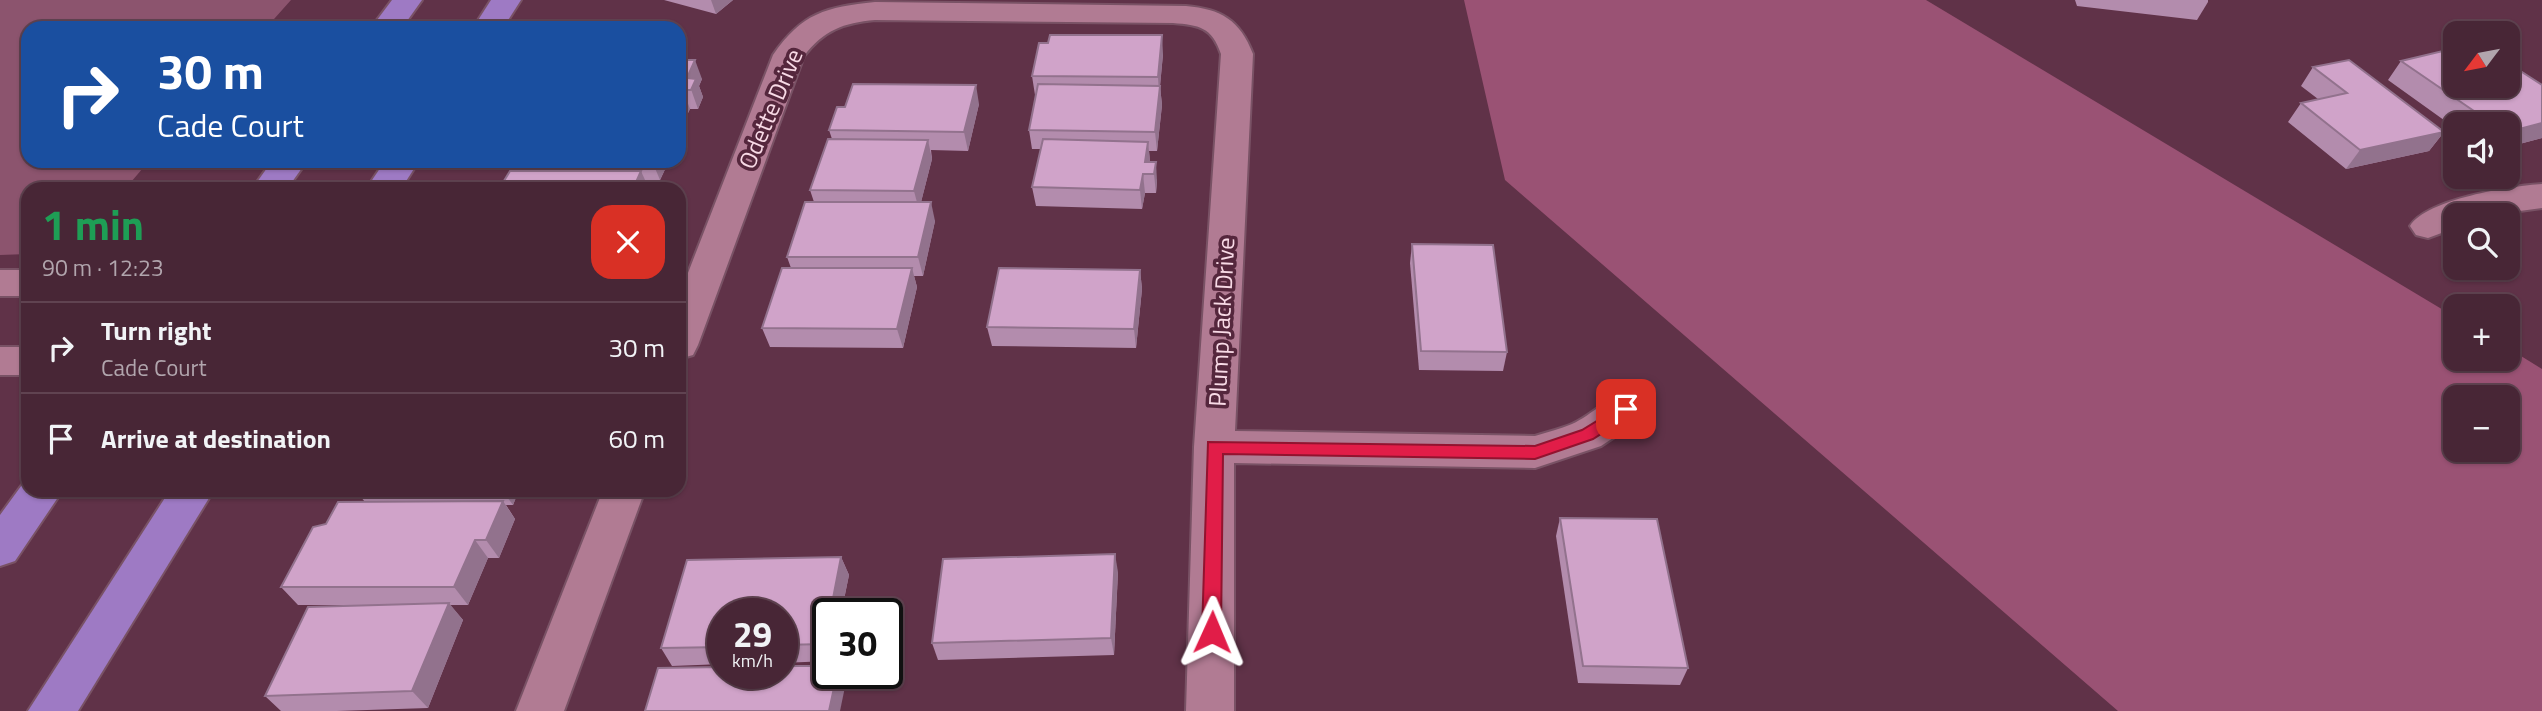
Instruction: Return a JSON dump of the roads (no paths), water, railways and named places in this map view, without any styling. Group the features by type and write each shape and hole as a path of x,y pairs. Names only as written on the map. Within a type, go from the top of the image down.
{"main road":[{"path":"391,21 407,0"},
{"path":"492,21 506,0"},
{"path":"0,548 38,497"},
{"path":"52,711 189,497"}],"street":[{"name":"Odette Drive","path":"686,327 789,55 816,23 846,14 875,11 1173,14 1199,16 1221,22"},
{"name":"Plump Jack Drive","path":"1210,711 1214,447 1237,54 1232,36 1221,22"},
{"path":"2428,226 2484,202 2509,197 2542,196"},
{"path":"0,283 21,283"},
{"path":"0,361 21,361"},
{"path":"1214,447 1535,452 1587,435 1626,409"},
{"path":"540,711 621,497"}]}
